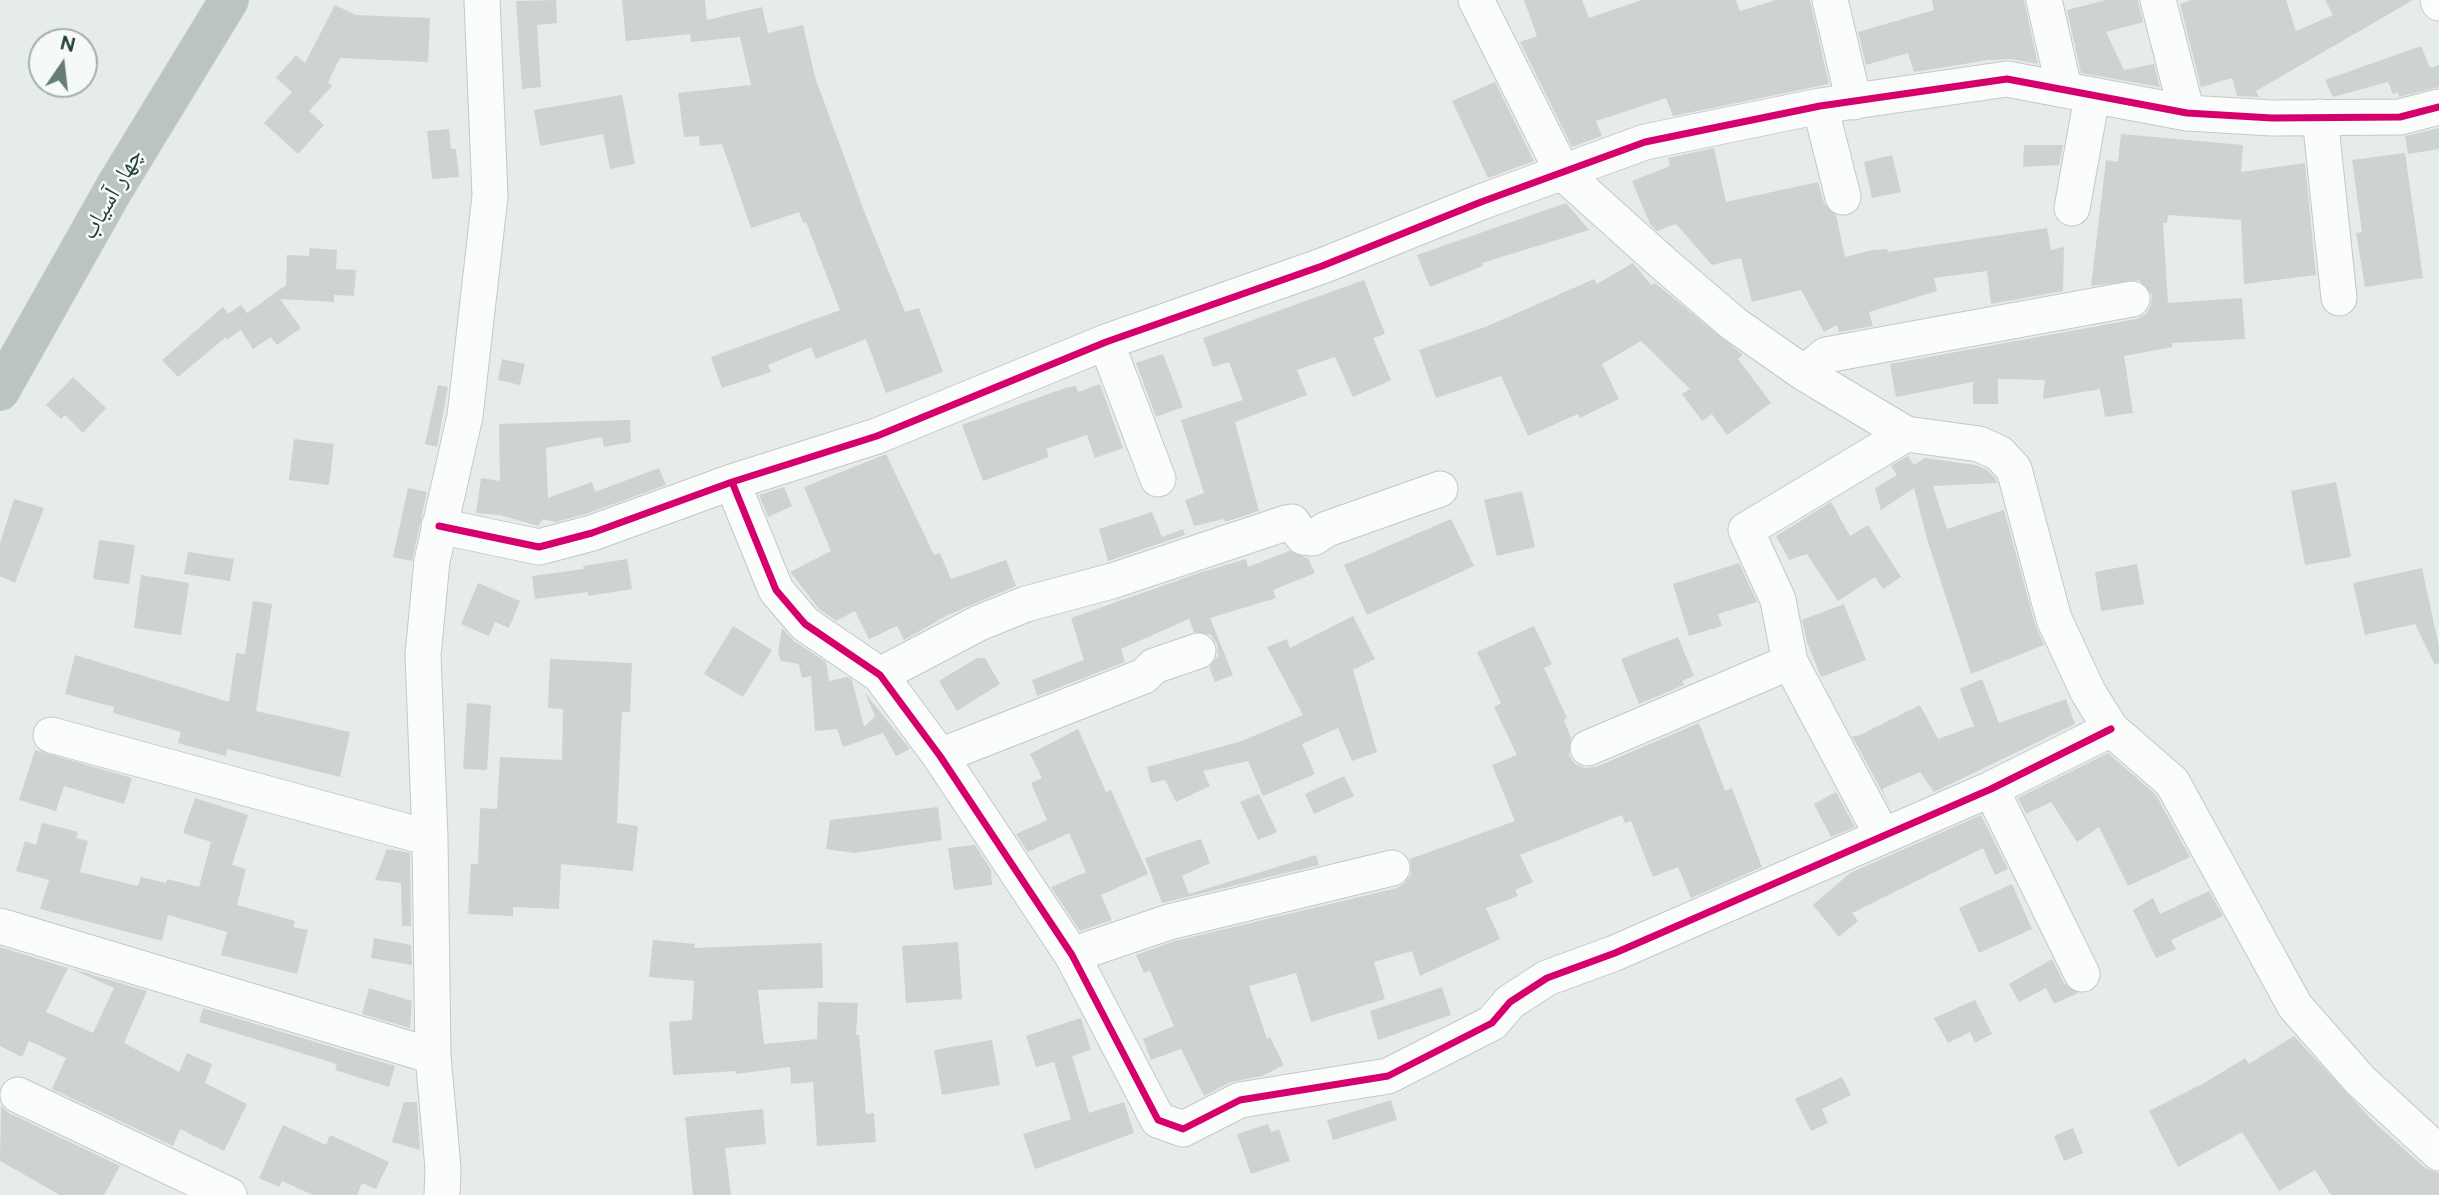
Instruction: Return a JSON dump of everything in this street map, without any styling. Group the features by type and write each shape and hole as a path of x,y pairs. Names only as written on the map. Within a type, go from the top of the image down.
{"highway":[{"name":"چهار آسیاب","path":"0,391 115,187 229,0"}],"street":[{"path":"442,1195 443,1168 433,1056 430,838 423,655 432,561 465,416 490,196 489,113 482,0"},
{"path":"1476,0 1563,173 1734,324 1804,373 1906,434 1979,444 1999,453 2014,469 2054,619 2088,691 2111,729 2172,782 2295,1006 2360,1080 2439,1153"},
{"path":"1830,0 1854,102"},
{"path":"2044,0 2078,92 2072,208"},
{"path":"2158,0 2187,113"},
{"path":"439,526 539,547 592,533 733,482 877,436 1106,342 1322,266 1645,142 1820,106 2007,79 2187,113 2272,118 2400,117 2439,107"},
{"path":"1820,106 1843,197"},
{"path":"2320,117 2339,298"},
{"path":"1804,373 1826,355 2132,299"},
{"path":"1106,342 1158,479"},
{"path":"1882,835 1790,662 1778,600 1746,530 1906,434"},
{"path":"733,482 776,590 805,624 880,675 940,756 1072,955 1158,1120 1183,1129 1240,1100 1388,1076 1492,1023 1510,1002 1547,978 1615,953 1991,789 2111,729"},
{"path":"880,675 979,623 1026,604 1112,581 1286,523 1292,522 1303,537 1313,538 1327,529 1440,489"},
{"path":"940,756 1144,676 1154,666 1198,651"},
{"path":"1588,748 1790,662"},
{"path":"51,735 430,838"},
{"path":"1991,789 2082,974"},
{"path":"1072,955 1169,922 1392,868"},
{"path":"0,926 433,1056"},
{"path":"18,1095 229,1195"}],"building":[{"path":"556,0 557,23 537,25 541,87 522,89 516,1"},
{"path":"622,0 705,0 707,20 762,7 768,33 803,25 815,77 864,211 905,312 919,308 943,372 886,393 866,339 816,359 811,347 768,365 771,372 722,388 711,357 840,310 806,222 803,223 799,212 751,228 722,144 700,146 699,136 684,137 678,93 751,85 740,37 691,42 690,34 626,41"},
{"path":"1524,0 1582,0 1589,18 1642,0 1736,0 1740,11 1776,0 1810,0 1829,84 1673,116 1666,98 1596,121 1602,136 1572,147 1520,42 1537,36"},
{"path":"1932,0 2024,0 2038,64 2011,59 1989,60 1914,72 1908,53 1866,65 1858,32 1934,10"},
{"path":"2106,0 2138,0 2143,22 2106,32 2124,70 2154,64 2160,87 2081,73 2067,10"},
{"path":"2191,0 2286,0 2296,31 2333,15 2325,0 2413,0 2256,91 2259,97 2237,96 2232,78 2201,87 2180,4"},
{"path":"335,5 356,15 430,18 428,62 340,58 328,82 332,86 309,111 324,125 298,154 264,123 292,92 276,78 296,55 305,63"},
{"path":"2421,46 2430,68 2439,65 2439,87 2399,97 2398,92 2393,94 2388,82 2333,97 2325,80"},
{"path":"1495,82 1534,161 1488,178 1452,101"},
{"path":"622,95 635,164 610,169 603,134 540,146 534,110"},
{"path":"2439,128 2439,149 2408,154 2405,136"},
{"path":"449,129 451,149 456,149 459,177 432,179 427,131"},
{"path":"2121,134 2243,145 2241,172 2305,163 2316,275 2244,284 2241,220 2168,215 2167,223 2163,223 2168,303 2242,298 2245,339 2172,343 2172,347 2124,356 2133,413 2105,417 2100,389 2043,399 2045,380 1998,379 1998,404 1973,404 1973,382 1896,397 1890,364 2136,319 2146,314 2152,295 2139,280 2091,286 2106,160 2118,162"},
{"path":"2024,145 2063,145 2059,165 2023,167"},
{"path":"1714,148 1726,202 1818,182 1824,203 1836,215 1845,257 1872,250 1887,249 1888,252 2047,228 2051,250 2064,247 2063,291 1991,304 1987,271 1934,278 1937,291 1869,312 1873,326 1839,332 1837,325 1824,332 1801,290 1752,302 1741,258 1712,265 1676,224 1657,231 1650,224 1632,181 1670,166 1668,158"},
{"path":"2405,153 2423,278 2365,287 2356,233 2362,232 2352,160"},
{"path":"1892,155 1901,192 1872,198 1864,162"},
{"path":"1566,203 1589,230 1482,263 1483,266 1430,287 1417,255"},
{"path":"310,248 337,250 336,269 356,270 354,296 334,295 334,302 280,299 301,328 277,345 271,337 253,349 241,330 227,340 226,337 178,377 162,360 223,307 228,314 241,305 247,313 286,285 287,255 309,256"},
{"path":"1633,263 1651,285 1655,283 1743,355 1738,359 1771,403 1727,435 1712,414 1702,421 1682,394 1690,389 1641,341 1602,364 1619,399 1580,418 1578,414 1528,436 1501,376 1436,398 1419,350 1488,326 1594,279 1597,284"},
{"path":"1364,280 1385,334 1373,338 1391,380 1353,397 1335,357 1297,370 1307,395 1235,422 1259,511 1225,522 1224,519 1194,526 1185,500 1204,493 1181,420 1243,400 1229,362 1213,367 1203,338"},
{"path":"1163,354 1183,407 1156,417 1136,363"},
{"path":"502,359 525,364 520,385 498,380"},
{"path":"73,377 106,408 83,433 65,415 61,419 46,405"},
{"path":"1100,384 1123,448 1095,458 1087,435 1046,449 1049,457 983,481 962,425 1065,388 1076,386 1078,392"},
{"path":"438,385 448,387 437,447 425,444"},
{"path":"630,420 631,442 604,447 602,437 546,448 548,498 592,482 595,492 659,468 666,485 586,514 555,522 543,519 538,526 500,515 476,513 481,478 500,481 499,424"},
{"path":"294,439 334,444 329,485 289,480"},
{"path":"886,454 934,555 940,553 951,579 1006,560 1016,586 948,615 904,640 897,626 869,639 855,611 836,621 819,609 790,572 831,551 804,487"},
{"path":"1908,456 1914,465 1925,458 1976,465 1987,470 1996,479 1997,483 1933,486 1947,529 2004,510 2035,624 2044,645 1971,674 1927,539 1914,488 1881,510 1875,488 1897,475 1891,466"},
{"path":"2336,482 2351,557 2305,565 2291,491"},
{"path":"784,487 792,506 768,517 759,495"},
{"path":"408,488 427,492 412,561 393,557"},
{"path":"1522,491 1535,547 1497,556 1484,500"},
{"path":"14,499 44,508 15,583 0,576 0,543"},
{"path":"1831,502 1850,536 1868,525 1901,577 1883,589 1875,577 1838,601 1807,554 1789,560 1776,536"},
{"path":"1152,512 1162,537 1183,529 1185,535 1108,561 1099,529"},
{"path":"1451,519 1474,566 1367,615 1344,565"},
{"path":"99,540 135,545 129,584 93,579"},
{"path":"1289,551 1308,558 1315,573 1273,590 1276,598 1210,618 1233,675 1215,682 1209,667 1218,656 1217,644 1211,635 1194,632 1189,619 1121,649 1125,662 1037,696 1032,680 1084,660 1071,618 1199,573 1246,559 1248,567"},
{"path":"188,552 234,559 230,581 184,574"},
{"path":"627,559 632,589 588,596 588,592 535,599 532,576 584,569 583,566"},
{"path":"1739,563 1757,602 1718,614 1722,626 1689,636 1673,584"},
{"path":"2137,564 2144,604 2101,611 2095,572"},
{"path":"2422,568 2439,647 2439,663 2435,665 2415,624 2365,635 2353,583"},
{"path":"141,575 189,583 181,635 134,628"},
{"path":"478,583 520,601 509,628 495,622 489,636 461,624"},
{"path":"253,601 272,604 256,711 350,732 340,777 227,749 226,756 178,743 181,732 113,713 114,707 65,694 75,655 229,702 236,653 245,654"},
{"path":"1844,604 1866,660 1821,677 1807,642 1802,620"},
{"path":"1353,616 1375,659 1353,670 1377,752 1352,761 1338,728 1302,744 1315,774 1263,796 1248,761 1203,771 1210,786 1176,802 1165,780 1151,783 1147,767 1242,741 1303,715 1267,647 1287,639 1290,648"},
{"path":"733,626 772,650 743,697 704,674"},
{"path":"1534,626 1552,664 1544,668 1567,718 1564,720 1571,738 1569,755 1575,764 1585,768 1596,767 1699,723 1725,791 1732,788 1762,867 1691,898 1678,867 1653,877 1631,821 1625,823 1622,815 1520,855 1533,882 1515,890 1518,896 1486,908 1500,939 1420,976 1412,951 1374,962 1385,999 1311,1022 1296,973 1249,986 1267,1039 1270,1037 1284,1065 1262,1076 1231,1082 1204,1096 1181,1049 1151,1060 1143,1039 1174,1026 1150,971 1144,973 1136,955 1175,941 1397,888 1405,883 1411,874 1410,859 1515,821 1492,765 1517,755 1494,707 1501,703 1477,652"},
{"path":"782,628 794,641 826,662 829,681 847,677 852,680 864,727 875,716 865,693 910,749 896,756 883,733 843,747 837,729 815,731 811,676 802,678 799,664 781,661 778,653"},
{"path":"1678,637 1694,676 1682,681 1684,685 1639,704 1621,659"},
{"path":"977,658 985,658 1000,684 957,711 939,681"},
{"path":"550,659 632,663 630,712 622,712 617,823 638,826 633,871 561,864 559,909 513,907 513,916 468,914 471,864 478,864 480,808 497,809 500,757 562,760 563,709 548,708"},
{"path":"1982,679 1999,723 2066,699 2075,724 1934,792 1920,772 1882,789 1892,810 1852,736 1858,736 1920,705 1938,739 1974,726 1960,689"},
{"path":"467,703 491,705 487,770 463,769"},
{"path":"1078,729 1106,792 1111,790 1148,874 1101,895 1112,920 1080,931 1051,887 1086,872 1069,833 1028,852 1016,834 1047,820 1031,783 1042,778 1030,754"},
{"path":"35,750 132,778 124,804 64,786 56,811 19,800"},
{"path":"2108,753 2156,795 2190,857 2128,886 2099,827 2077,842 2051,802 2026,814 2018,798"},
{"path":"1344,776 1354,796 1314,814 1305,794"},
{"path":"1836,792 1855,827 1831,837 1814,804"},
{"path":"1259,794 1277,832 1258,840 1240,802"},
{"path":"195,798 248,815 232,865 246,869 237,905 295,921 293,927 308,930 297,974 221,955 227,932 168,915 162,941 40,909 49,880 16,871 25,841 36,845 42,823 78,832 76,838 88,841 80,872 138,886 141,877 166,883 167,879 199,887 211,842 183,833"},
{"path":"938,807 942,840 854,853 826,849 830,820"},
{"path":"1981,815 2008,869 1995,875 1983,848 1852,913 1858,921 1839,937 1813,905 1850,873"},
{"path":"1201,839 1210,863 1182,876 1189,894 1316,855 1319,865 1162,903 1145,858"},
{"path":"975,845 991,870 992,885 954,890 948,848"},
{"path":"387,849 410,853 411,926 402,926 401,883 375,880"},
{"path":"2012,884 2032,929 1979,953 1959,908"},
{"path":"2209,891 2223,916 2171,940 2176,949 2156,958 2133,910 2153,898 2160,914"},
{"path":"374,938 411,945 412,965 371,958"},
{"path":"653,940 695,944 694,948 822,943 823,988 758,990 764,1044 817,1039 818,1002 858,1003 856,1035 859,1035 866,1114 874,1113 876,1142 817,1146 813,1082 791,1084 790,1067 736,1074 736,1071 673,1075 669,1022 692,1020 694,981 649,977"},
{"path":"958,942 962,999 906,1003 902,946"},
{"path":"0,947 68,968 46,1012 93,1033 114,988 69,968 147,991 124,1043 179,1072 187,1053 212,1064 205,1083 247,1104 224,1151 180,1129 173,1146 52,1089 66,1058 29,1041 22,1057 0,1046"},
{"path":"2052,959 2064,983 2078,993 2054,1004 2046,988 2019,1002 2009,984"},
{"path":"1442,987 1451,1015 1378,1040 1370,1011"},
{"path":"369,988 412,1001 410,1028 362,1014"},
{"path":"1975,1000 1992,1034 1975,1043 1970,1032 1948,1043 1934,1018"},
{"path":"203,1008 395,1066 389,1087 335,1070 337,1064 199,1022"},
{"path":"1081,1018 1091,1050 1072,1056 1089,1113 1124,1102 1134,1133 1035,1169 1023,1134 1071,1119 1054,1062 1036,1067 1026,1036"},
{"path":"2294,1036 2373,1121 2425,1168 2439,1173 2439,1195 2331,1195 2315,1170 2279,1191 2242,1132 2178,1167 2149,1111 2206,1082 2245,1058 2249,1064"},
{"path":"992,1040 1000,1085 942,1095 934,1050"},
{"path":"1842,1077 1851,1095 1822,1109 1828,1123 1811,1131 1795,1099"},
{"path":"1391,1100 1397,1120 1333,1140 1327,1120"},
{"path":"404,1102 417,1102 420,1150 392,1142"},
{"path":"1,1106 9,1113 120,1166 104,1195 60,1195 0,1161"},
{"path":"763,1109 766,1144 725,1148 731,1195 693,1195 685,1117"},
{"path":"1268,1124 1271,1132 1279,1129 1290,1161 1251,1174 1237,1134"},
{"path":"283,1125 326,1145 330,1135 389,1162 376,1189 362,1183 357,1195 313,1195 282,1181 279,1187 259,1178"},
{"path":"2073,1128 2083,1153 2064,1161 2054,1136"}],"cycle path":[{"path":"439,526 539,547 592,533 732,482 877,436 1106,342 1322,266 1481,202 1645,142 1820,106 2007,79 2187,113 2272,118 2400,117 2439,107"},
{"path":"732,482 776,590 805,624 880,675 940,756 1072,955 1158,1120 1183,1129 1240,1100 1388,1076 1492,1023 1510,1002 1547,978 1615,953 1991,789 2111,729"}]}
